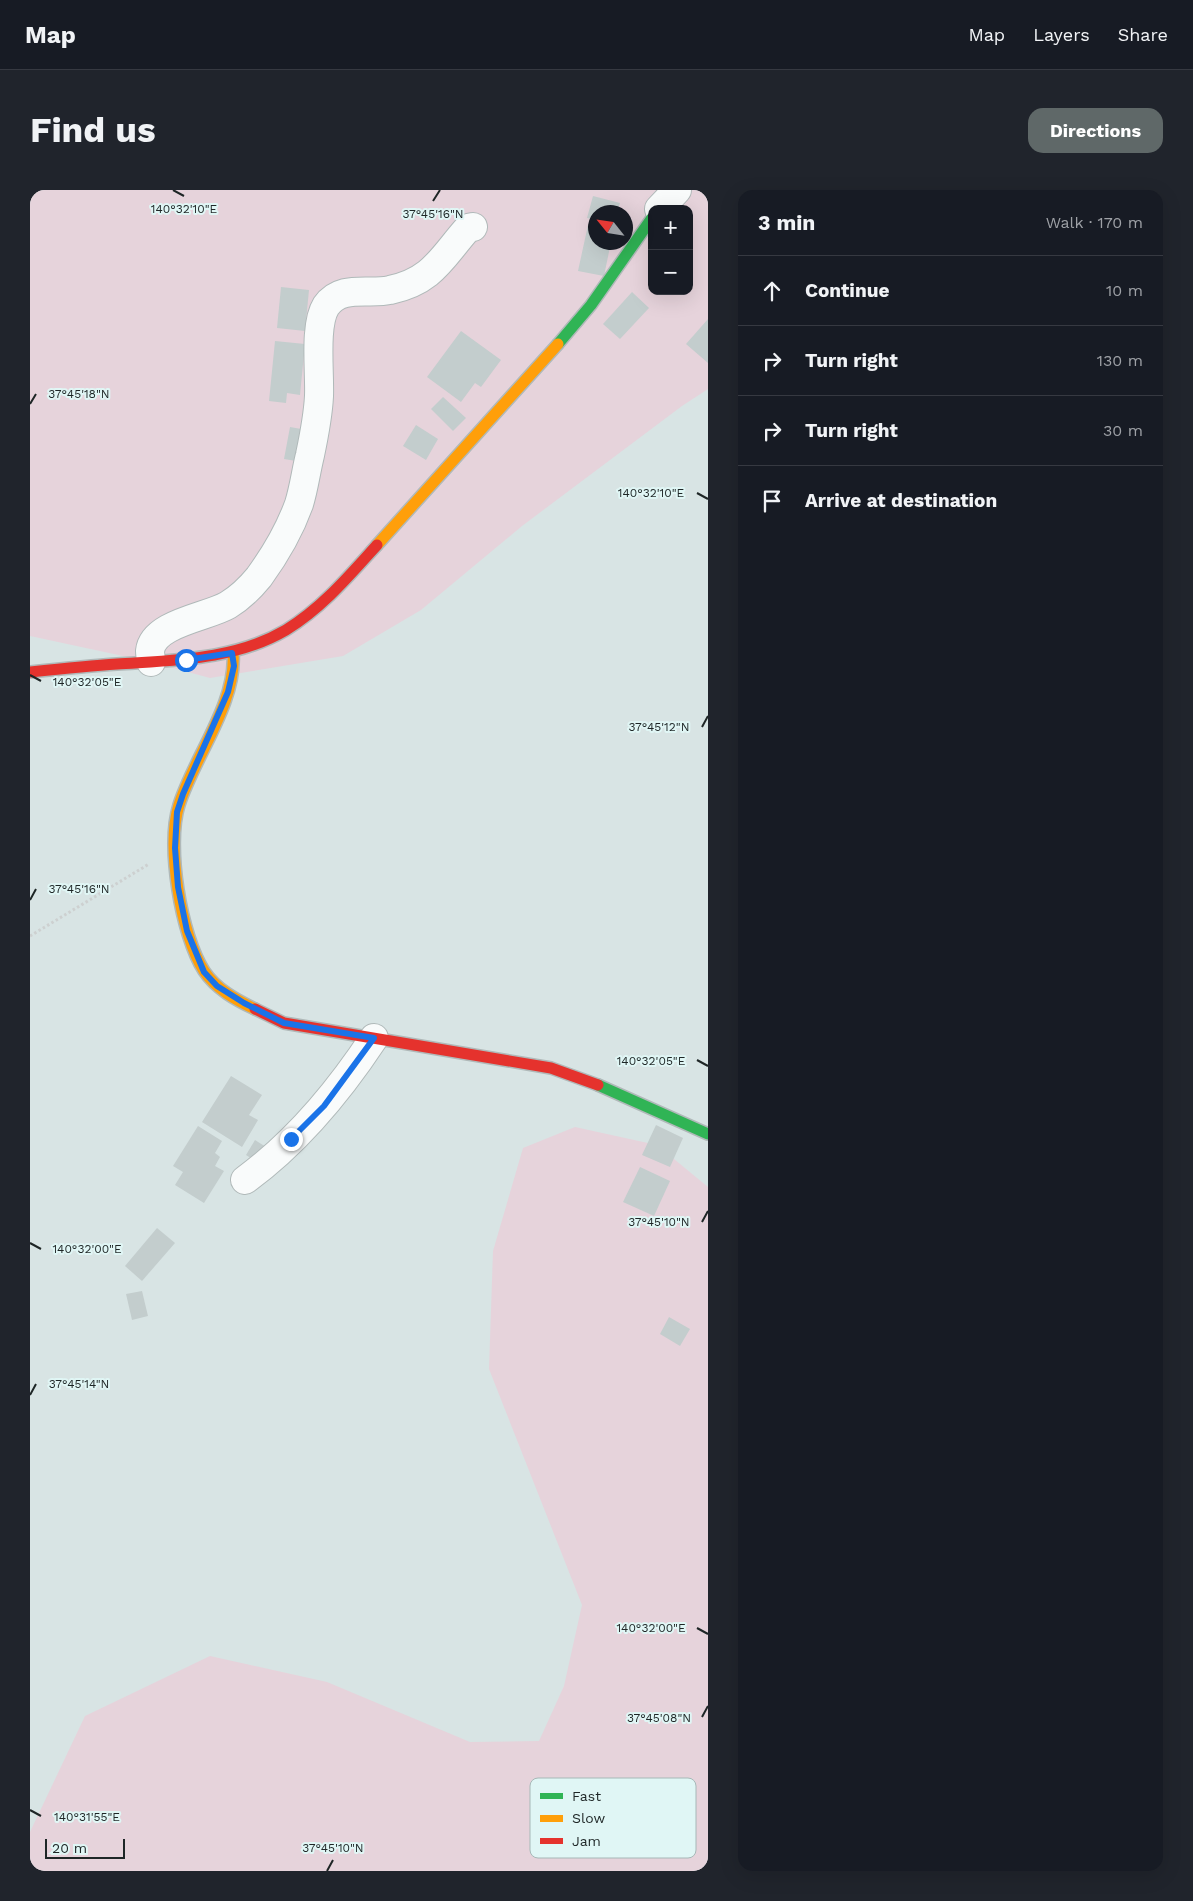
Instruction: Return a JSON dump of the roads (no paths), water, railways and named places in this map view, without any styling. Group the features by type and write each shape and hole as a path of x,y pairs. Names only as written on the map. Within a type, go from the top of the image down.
{"street":[{"path":"663,205 677,190"},
{"path":"30,672 186,660 232,653 279,634 316,607 342,582 558,344 591,305 648,224"},
{"path":"151,662 150,650 153,642 163,631 228,605 249,589 288,530 299,503 312,443 319,397 320,329 327,305 338,295 356,290 389,290 424,276 445,257 468,228 473,227"},
{"path":"232,653 234,666 228,692 183,794 177,812 176,855 178,887 187,931 204,972 217,986 244,1003 284,1023 551,1068 597,1085 708,1134"},
{"path":"245,1180 268,1162 324,1106 374,1038"}]}
